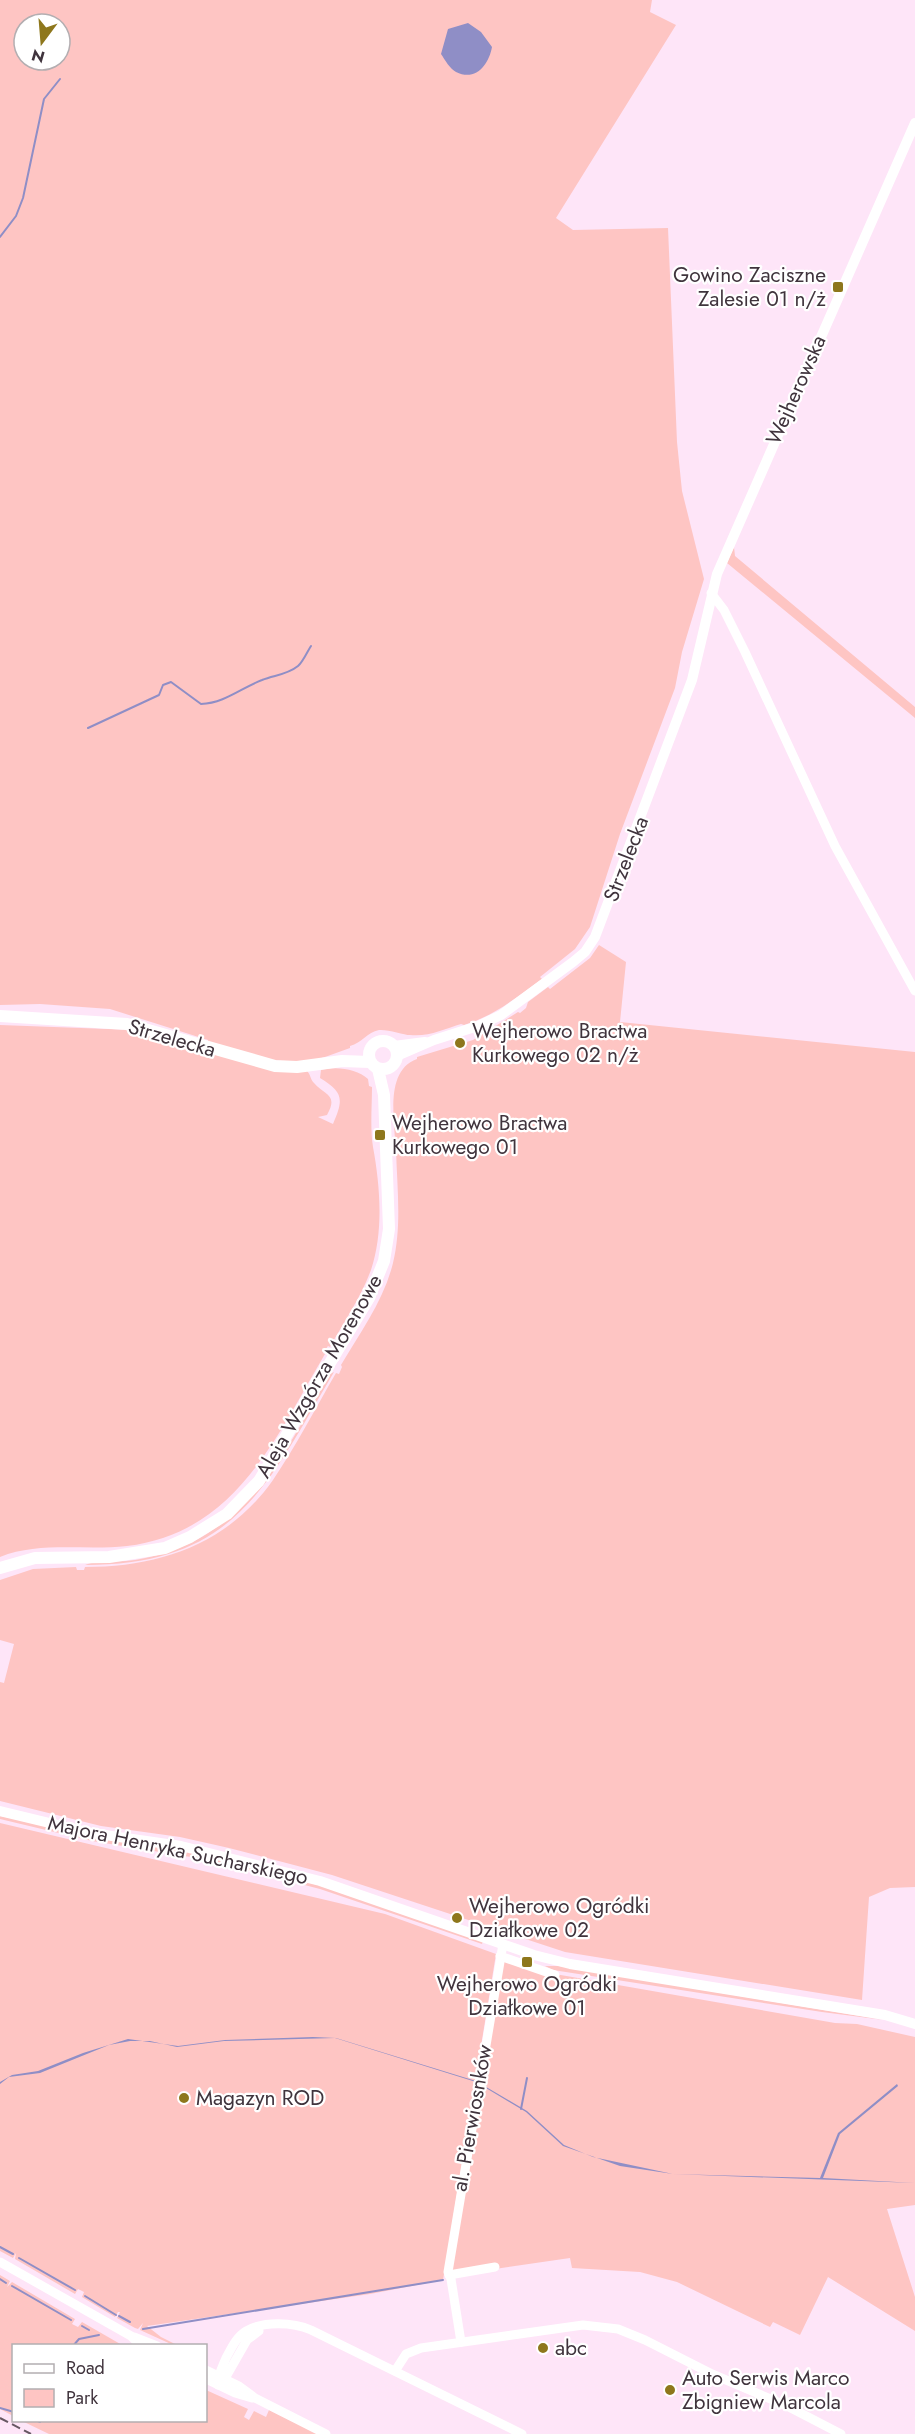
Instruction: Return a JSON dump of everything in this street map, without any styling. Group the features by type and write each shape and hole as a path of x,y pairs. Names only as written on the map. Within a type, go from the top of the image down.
{"main road":[{"name":"Strzelecka","path":"0,1016 127,1024 275,1066 297,1067 342,1061 354,1055 376,1063 375,1043 380,1041 390,1043 396,1051"},
{"path":"376,1063 393,1066 396,1051"},
{"name":"Aleja Wzgórza Morenowe","path":"0,1568 35,1558 109,1557 165,1548 209,1527 253,1490 336,1355 369,1298 381,1271 389,1229 384,1095 376,1063"}],"street":[{"name":"Wejherowska","path":"711,593 736,526 915,123"},
{"path":"711,593 724,610 745,652 835,846 915,991"},
{"name":"Strzelecka","path":"396,1051 478,1026 508,1011 573,962 591,944 610,900 687,696 696,666 711,593"},
{"name":"Majora Henryka Sucharskiego","path":"0,1811 91,1833 181,1846 310,1878 377,1899 501,1952 875,2013 915,2024"},
{"path":"501,1952 555,1975"},
{"name":"al. Pierwiosnków","path":"461,2342 450,2277 453,2229 501,1952"},
{"path":"0,2262 132,2337 151,2344"},
{"path":"450,2277 495,2267"},
{"path":"221,2380 233,2345 246,2331 288,2324 304,2327 522,2434"},
{"path":"395,2371 400,2361 413,2350 583,2325 618,2329 712,2374 782,2404 840,2434"},
{"path":"132,2337 139,2344"},
{"path":"207,2371 241,2396 255,2398 326,2434"},
{"path":"207,2379 221,2380"}],"green space":[{"path":"0,0 652,0 650,12 676,25 556,218 573,230 668,228 677,442 682,491 704,579 682,652 675,688 620,834 590,927 575,949 540,977 542,979 485,1017 424,1035 407,1035 379,1030 350,1048 311,1060 293,1062 256,1056 208,1043 208,1040 110,1009 40,1004 0,1005"},
{"path":"734,547 735,556 915,707 915,718 727,563"},
{"path":"599,945 626,962 620,1022 915,1052 915,1887 890,1888 869,1897 862,2000 565,1952 332,1875 180,1837 101,1826 0,1801 0,1682 4,1683 14,1644 0,1640 0,1580 33,1569 76,1567 77,1570 84,1570 85,1567 113,1566 166,1556 190,1548 214,1536 235,1521 255,1502 273,1480 298,1441 336,1373 339,1374 341,1365 371,1316 389,1277 397,1235 396,1149 398,1141 395,1140 393,1106 396,1083 400,1073 417,1057 473,1040 518,1012 520,1013 526,1008 528,1002 548,987 550,989 590,958"},
{"path":"0,1025 135,1030 307,1071 313,1082 331,1099 327,1115 318,1117 333,1124 339,1108 339,1097 333,1088 320,1078 321,1070 340,1068 353,1071 368,1079 369,1086 372,1087 372,1132 379,1192 379,1224 375,1255 367,1280 330,1347 328,1346 323,1353 325,1354 289,1417 270,1448 248,1476 225,1501 197,1522 165,1537 127,1546 31,1549 0,1557"},
{"path":"334,1372 288,1450 265,1483 241,1511 212,1534 178,1551 136,1561 85,1565 135,1560 162,1554 194,1541 220,1525 244,1505 264,1482 282,1457 330,1374"},
{"path":"0,1816 185,1851 318,1885 483,1941 482,1944 320,1889 203,1859 92,1841 0,1819"},
{"path":"0,1823 385,1914 496,1954 443,2280 370,2294 147,2326 175,2344 171,2344 140,2330 143,2323 138,2329 135,2328 117,2318 120,2312 115,2317 82,2297 84,2292 78,2289 75,2294 15,2259 16,2253 13,2258 0,2251"},
{"path":"503,1960 555,1974 835,2023 857,2024 915,2037 915,2205 887,2209 915,2297 915,2331 828,2277 800,2335 773,2322 770,2327 677,2282 640,2272 572,2268 570,2258 495,2269 450,2271"},
{"path":"545,1966 559,1966 884,2020 553,1970"},
{"path":"0,2275 10,2281 7,2287 12,2282 75,2319 72,2324 78,2327 82,2322 120,2344 12,2344 12,2415 0,2409"},
{"path":"207,2390 248,2409 244,2417 249,2420 254,2411 266,2417 269,2410 318,2434 49,2434 24,2422 207,2422"}],"water":[{"path":"468,23 481,32 492,47 485,65 470,75 454,71 441,54 448,29"},
{"path":"313,2037 336,2038 476,2081 527,2111 564,2145 585,2154 563,2146 526,2112 476,2082 335,2038 224,2041 177,2047 163,2044 178,2046 225,2040"},
{"path":"128,2039 142,2041 109,2045 40,2073 9,2077 0,2084 0,2082 12,2075 38,2071 83,2053"},
{"path":"897,2084 898,2086 840,2134 823,2178 915,2183 673,2174 820,2178 838,2133"},
{"path":"596,2158 673,2174 620,2166"}],"waterway":[{"path":"0,237 16,216 23,198 44,99 60,79"},
{"path":"88,728 159,695 163,685 171,682 201,704 218,701 254,683 294,669 302,662 311,646"},
{"path":"521,2109 527,2078"},
{"path":"0,2247 13,2254"},
{"path":"19,2258 75,2290"},
{"path":"0,2279 6,2283"},
{"path":"143,2329 443,2280"},
{"path":"12,2286 71,2320"},
{"path":"85,2296 116,2315"},
{"path":"119,2316 130,2322"},
{"path":"82,2326 89,2330"},
{"path":"75,2344 79,2339 99,2335"},
{"path":"0,2408 12,2411"}],"railway":[{"path":"0,2418 31,2434"}],"place":[{"name":"Gowino Zaciszne Zalesie 01 n/ż","path":"838,287"},
{"name":"Wejherowo Bractwa Kurkowego 02 n/ż","path":"460,1043"},
{"name":"Wejherowo Bractwa Kurkowego 01","path":"380,1135"},
{"name":"Wejherowo Ogródki Działkowe 02","path":"457,1918"},
{"name":"Wejherowo Ogródki Działkowe 01","path":"527,1962"},
{"name":"Magazyn ROD","path":"184,2098"},
{"name":"abc","path":"543,2348"},
{"name":"Auto Serwis Marco Zbigniew Marcola","path":"670,2390"}]}
